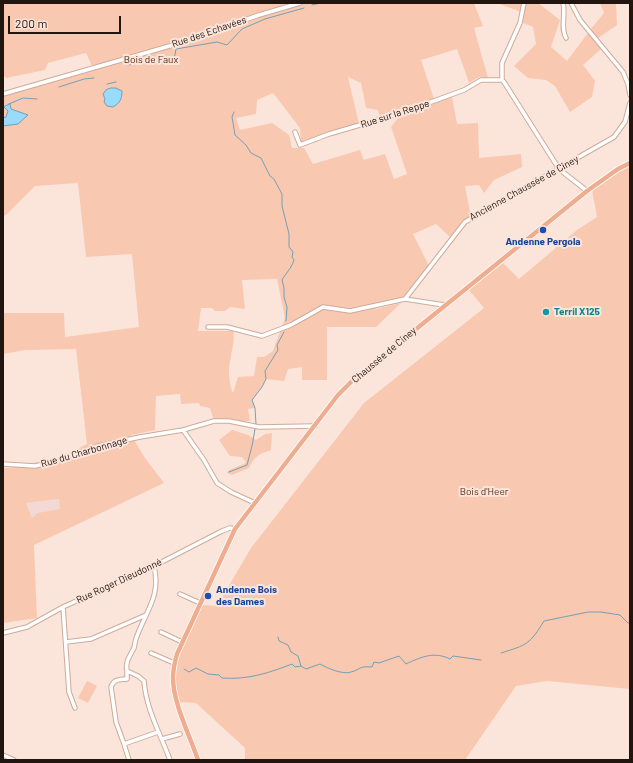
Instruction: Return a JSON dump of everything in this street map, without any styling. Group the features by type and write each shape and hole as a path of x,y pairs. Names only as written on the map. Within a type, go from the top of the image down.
{"main road":[{"name":"Chaussée de Ciney","path":"198,760 181,714 174,689 174,663 182,642 235,529 338,395 353,380 444,305 588,191 618,169 630,163"}],"street":[{"name":"Rue des Echavées","path":"3,94 173,45 259,15 300,3"},
{"path":"524,3 520,23 502,63 502,80 560,169 588,191"},
{"path":"563,3 562,29 566,38"},
{"path":"571,3 580,20 623,72 628,84 630,95"},
{"name":"Rue sur la Reppe","path":"295,132 300,144 401,113 464,90 481,80 502,80"},
{"name":"Ancienne Chaussée de Ciney","path":"405,299 465,222 614,137 625,122 630,103"},
{"path":"208,327 227,327 262,336 291,325 323,307 350,311 405,299 444,305"},
{"name":"Rue du Charbonnage","path":"3,464 35,466 58,461 98,446 183,430 214,421 229,421 260,427 315,426"},
{"path":"183,430 204,460 217,483 231,492 256,503"},
{"name":"Rue Roger Dieudonné","path":"3,633 27,627 63,607 154,566 222,531 230,528 235,529"},
{"path":"130,760 116,722 110,687 116,680 127,679 126,664 156,589 157,578 154,566"},
{"path":"180,594 200,603"},
{"path":"63,607 69,692 75,708"},
{"path":"66,642 91,639 146,615"},
{"path":"161,632 182,642"},
{"path":"151,653 174,663"},
{"path":"127,671 138,676 144,681 145,694 153,722 162,739 170,760"},
{"path":"124,744 158,732"},
{"path":"162,739 180,734"},
{"path":"3,756 14,760"}],"shaded area":[{"path":"59,499 60,509 37,513 32,519 26,503"}],"green space":[{"name":"Bois de Faux","path":"3,3 474,3 483,26 474,28 488,78 479,77 469,83 457,49 421,60 434,99 380,118 378,110 366,108 361,83 348,77 359,124 301,143 300,128 273,93 257,100 256,114 236,118 240,130 272,123 289,135 292,148 304,148 313,164 360,150 364,160 385,154 394,179 407,174 391,127 401,114 452,96 457,124 478,123 479,158 521,154 522,167 494,180 484,193 479,185 465,186 471,217 462,222 450,237 436,224 413,234 429,266 403,297 374,305 376,309 401,303 376,327 327,327 327,380 302,380 302,367 288,369 284,381 266,379 252,400 255,408 248,409 250,421 214,421 210,408 200,406 199,403 181,404 180,394 156,396 155,430 131,435 145,458 164,483 34,545 37,618 3,623 3,468 34,466 33,463 61,457 87,444 76,349 25,350 3,354 3,313 64,313 65,337 139,327 132,254 86,257 78,183 35,186 6,215 3,216 3,94 93,68 86,53 48,63 45,70 6,78 3,75","holes":["277,279 285,318 273,351 264,357 257,357 254,376 238,377 233,393 229,379 230,361 234,341 233,331 198,331 201,308 212,308 215,311 225,311 230,307 245,309 242,280","59,499 60,509 37,513 32,518 26,503"]},
{"path":"497,3 538,3 560,20 551,47 567,61 588,33 601,49 583,65 595,81 592,97 570,112 555,86 546,80 528,78 514,66 536,44 533,27 523,23 524,13"},
{"path":"600,3 616,3 617,25 598,38 590,30 604,13"},
{"name":"Bois d'Heer","path":"630,165 630,689 547,681 516,686 465,760 245,760 245,748 196,703 178,702 174,689 174,663 202,605 217,606 251,548 364,403 484,308 469,290 503,263 519,279 577,230 597,217 592,190"},
{"path":"232,430 248,435 256,440 265,434 272,433 271,450 258,456 249,468 232,475 227,473 229,470 246,462 242,457 230,456 219,440"},
{"path":"87,681 97,686 88,703 78,698"}],"water":[{"path":"116,88 122,91 120,100 113,107 107,106 104,102 105,99 103,94 106,90"},
{"path":"10,104 11,109 28,115 18,124 3,126 3,118 6,117 8,111 4,107"}],"waterway":[{"path":"312,5 321,3"},
{"path":"167,60 174,60 176,49 217,42 227,45 242,29 265,19 304,8"},
{"path":"129,65 150,58 160,60"},
{"path":"59,87 84,79 94,78"},
{"path":"107,84 116,82"},
{"path":"9,104 23,98 37,99"},
{"path":"234,112 232,117 235,135 246,145 251,153 261,158 270,176 274,179 282,194 282,206 289,234 289,247 293,252 292,257 294,260 282,280 287,307 286,321"},
{"path":"256,424 255,408 252,400 266,379 265,371 278,350 277,345 284,332"},
{"path":"229,472 247,465 255,429"},
{"path":"501,653 527,643 535,635 544,621 588,612 601,612 620,615 628,623 630,623"},
{"path":"278,637 279,641 288,645 291,652 298,656 301,666"},
{"path":"184,669 189,672 196,668 208,674 219,675 222,678 240,678 258,675 292,664 295,667 301,666 306,669 320,664 335,671 348,673 362,667 372,667 374,662 379,663 399,656 406,664 422,657 433,655 450,659 453,656 481,660"}],"place":[{"name":"Andenne Pergola","path":"543,230"},
{"name":"Terril X125","path":"546,312"},
{"name":"Andenne Bois des Dames","path":"208,596"}]}
